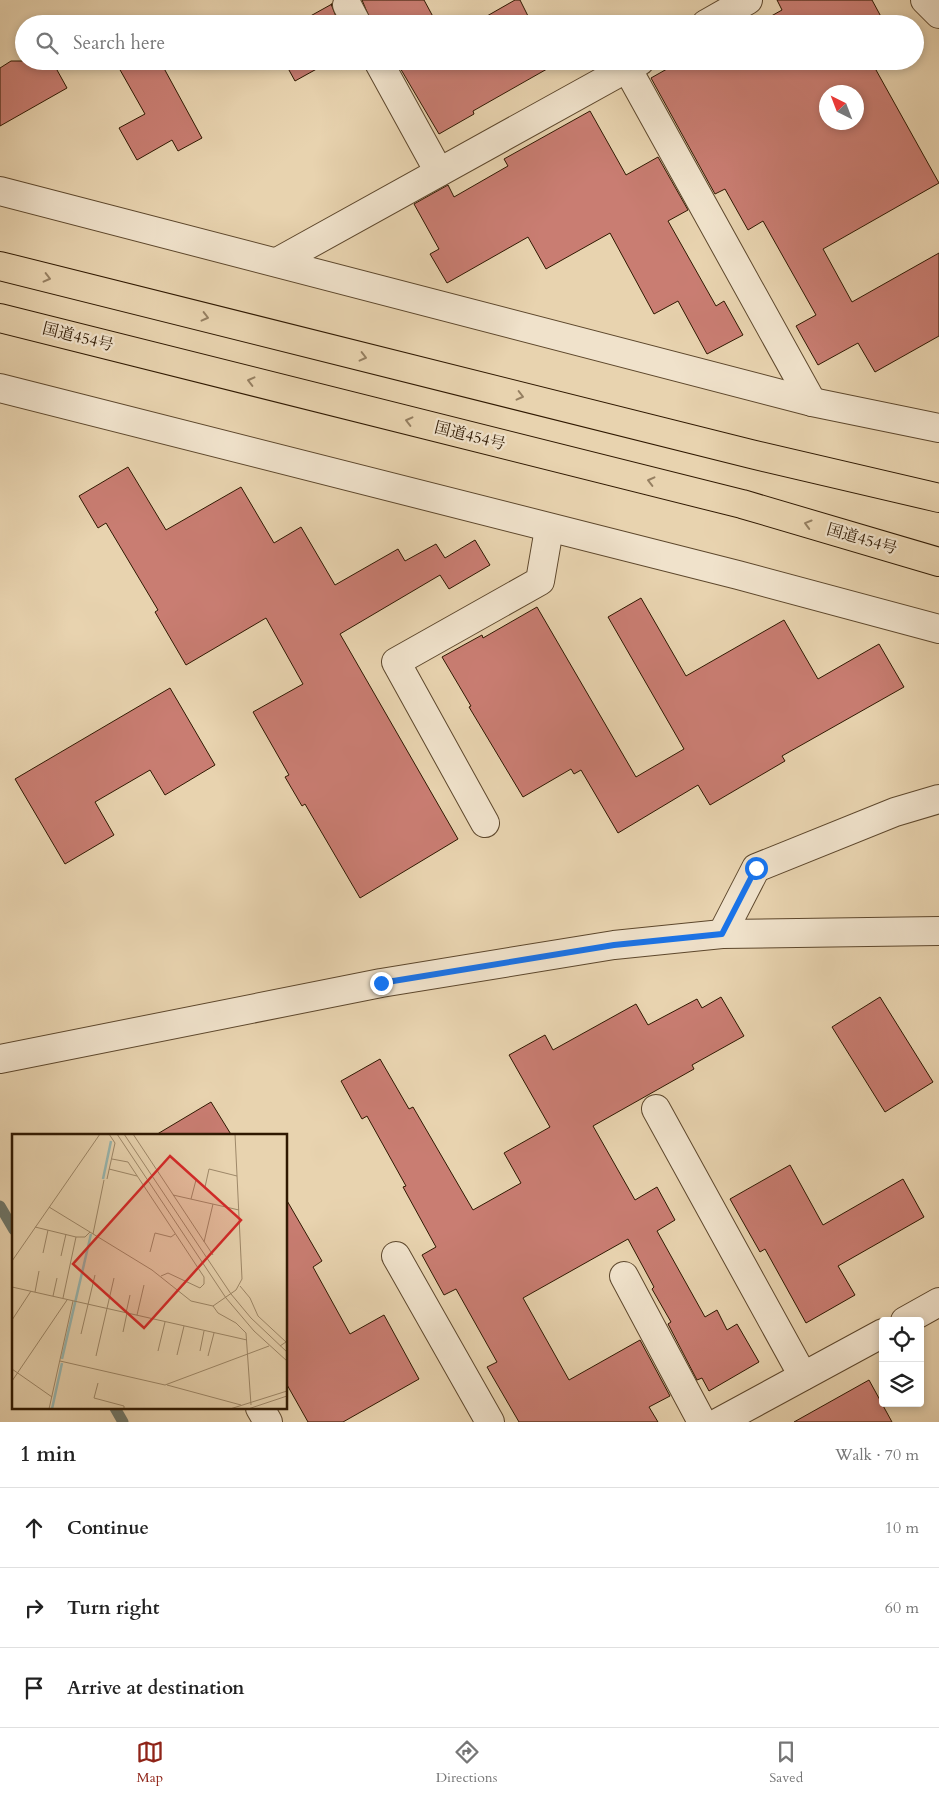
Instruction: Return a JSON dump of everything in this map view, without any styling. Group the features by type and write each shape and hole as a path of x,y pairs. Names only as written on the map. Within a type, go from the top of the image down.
{"highway":[{"path":"0,266 732,450 939,498"},
{"name":"国道454号","path":"6,319 742,504 939,562"}],"street":[{"path":"722,15 748,0"},
{"path":"925,0 939,14"},
{"path":"383,70 439,172"},
{"path":"277,262 625,70"},
{"path":"637,70 812,402"},
{"path":"0,191 812,402 939,428"},
{"path":"0,388 549,529 738,575 939,629"},
{"path":"485,823 396,662 540,581 549,529"},
{"path":"722,934 756,868 894,812 939,799"},
{"path":"0,1058 381,983 614,945 722,934 939,931"},
{"path":"656,1109 803,1376"},
{"path":"396,1256 490,1422"},
{"path":"624,1276 716,1422 879,1335"},
{"path":"912,1317 939,1302"},
{"path":"261,1410 268,1422"}],"building":[{"path":"362,0 424,0 432,15 368,15"},
{"path":"515,0 520,0 528,15 489,15"},
{"path":"777,0 872,0 880,15 773,15 782,10"},
{"path":"331,4 335,15 312,15"},
{"path":"11,61 15,61 15,70 57,70 67,88 0,126 0,68"},
{"path":"120,70 165,70 202,138 178,151 172,140 137,160 119,128 145,114"},
{"path":"289,70 315,70 295,81"},
{"path":"401,70 545,70 473,111 474,114 439,134"},
{"path":"665,70 876,70 939,183 823,249 852,302 939,253 939,336 875,372 858,343 818,365 796,326 816,315 763,221 748,230 725,189 715,194 651,78"},
{"path":"590,111 626,175 658,157 688,210 668,221 716,306 724,301 743,335 707,354 678,301 654,314 610,233 546,269 528,237 447,283 430,254 439,249 414,204 448,185 454,197 508,166 504,159"},
{"path":"128,467 166,530 241,487 274,543 301,527 335,585 398,549 405,561 436,544 445,558 475,540 490,565 449,589 440,575 340,634 458,839 360,898 305,804 302,806 285,777 289,775 253,712 303,684 266,618 186,665 155,612 158,610 106,523 98,528 79,496"},
{"path":"641,598 686,676 784,620 818,679 879,644 904,687 782,756 785,761 710,805 698,785 618,833 581,770 574,774 571,769 523,797 469,707 471,706 442,657 482,635 483,638 537,607 636,777 684,749 608,617"},
{"path":"170,688 215,765 165,795 150,770 95,802 114,835 65,864 15,779"},
{"path":"721,997 744,1036 692,1065 694,1069 593,1126 635,1200 657,1187 675,1220 657,1231 705,1317 717,1310 727,1330 737,1324 759,1362 709,1391 702,1378 697,1380 668,1324 671,1322 652,1289 654,1287 628,1239 523,1298 569,1380 640,1340 670,1396 649,1407 658,1422 519,1422 487,1367 497,1362 456,1289 444,1295 422,1255 436,1247 403,1187 406,1186 367,1116 362,1119 341,1081 380,1059 409,1109 413,1107 473,1210 521,1183 504,1153 550,1127 509,1055 545,1035 553,1050 636,1004 648,1025 697,999 702,1008"},
{"path":"880,997 933,1082 885,1112 832,1027"},
{"path":"211,1102 231,1134 157,1134"},
{"path":"790,1165 823,1225 903,1179 924,1217 838,1266 855,1295 806,1323 765,1249 760,1252 730,1199"},
{"path":"288,1202 322,1261 313,1267 350,1334 384,1315 419,1379 343,1422 308,1422 288,1387"},
{"path":"869,1380 879,1398 879,1407 884,1407 892,1422 794,1422"}],"waterway":[{"path":"0,1206 12,1227"},
{"path":"116,1410 123,1422"}],"route":[{"path":"381,983 614,945 722,934 756,868"}]}
